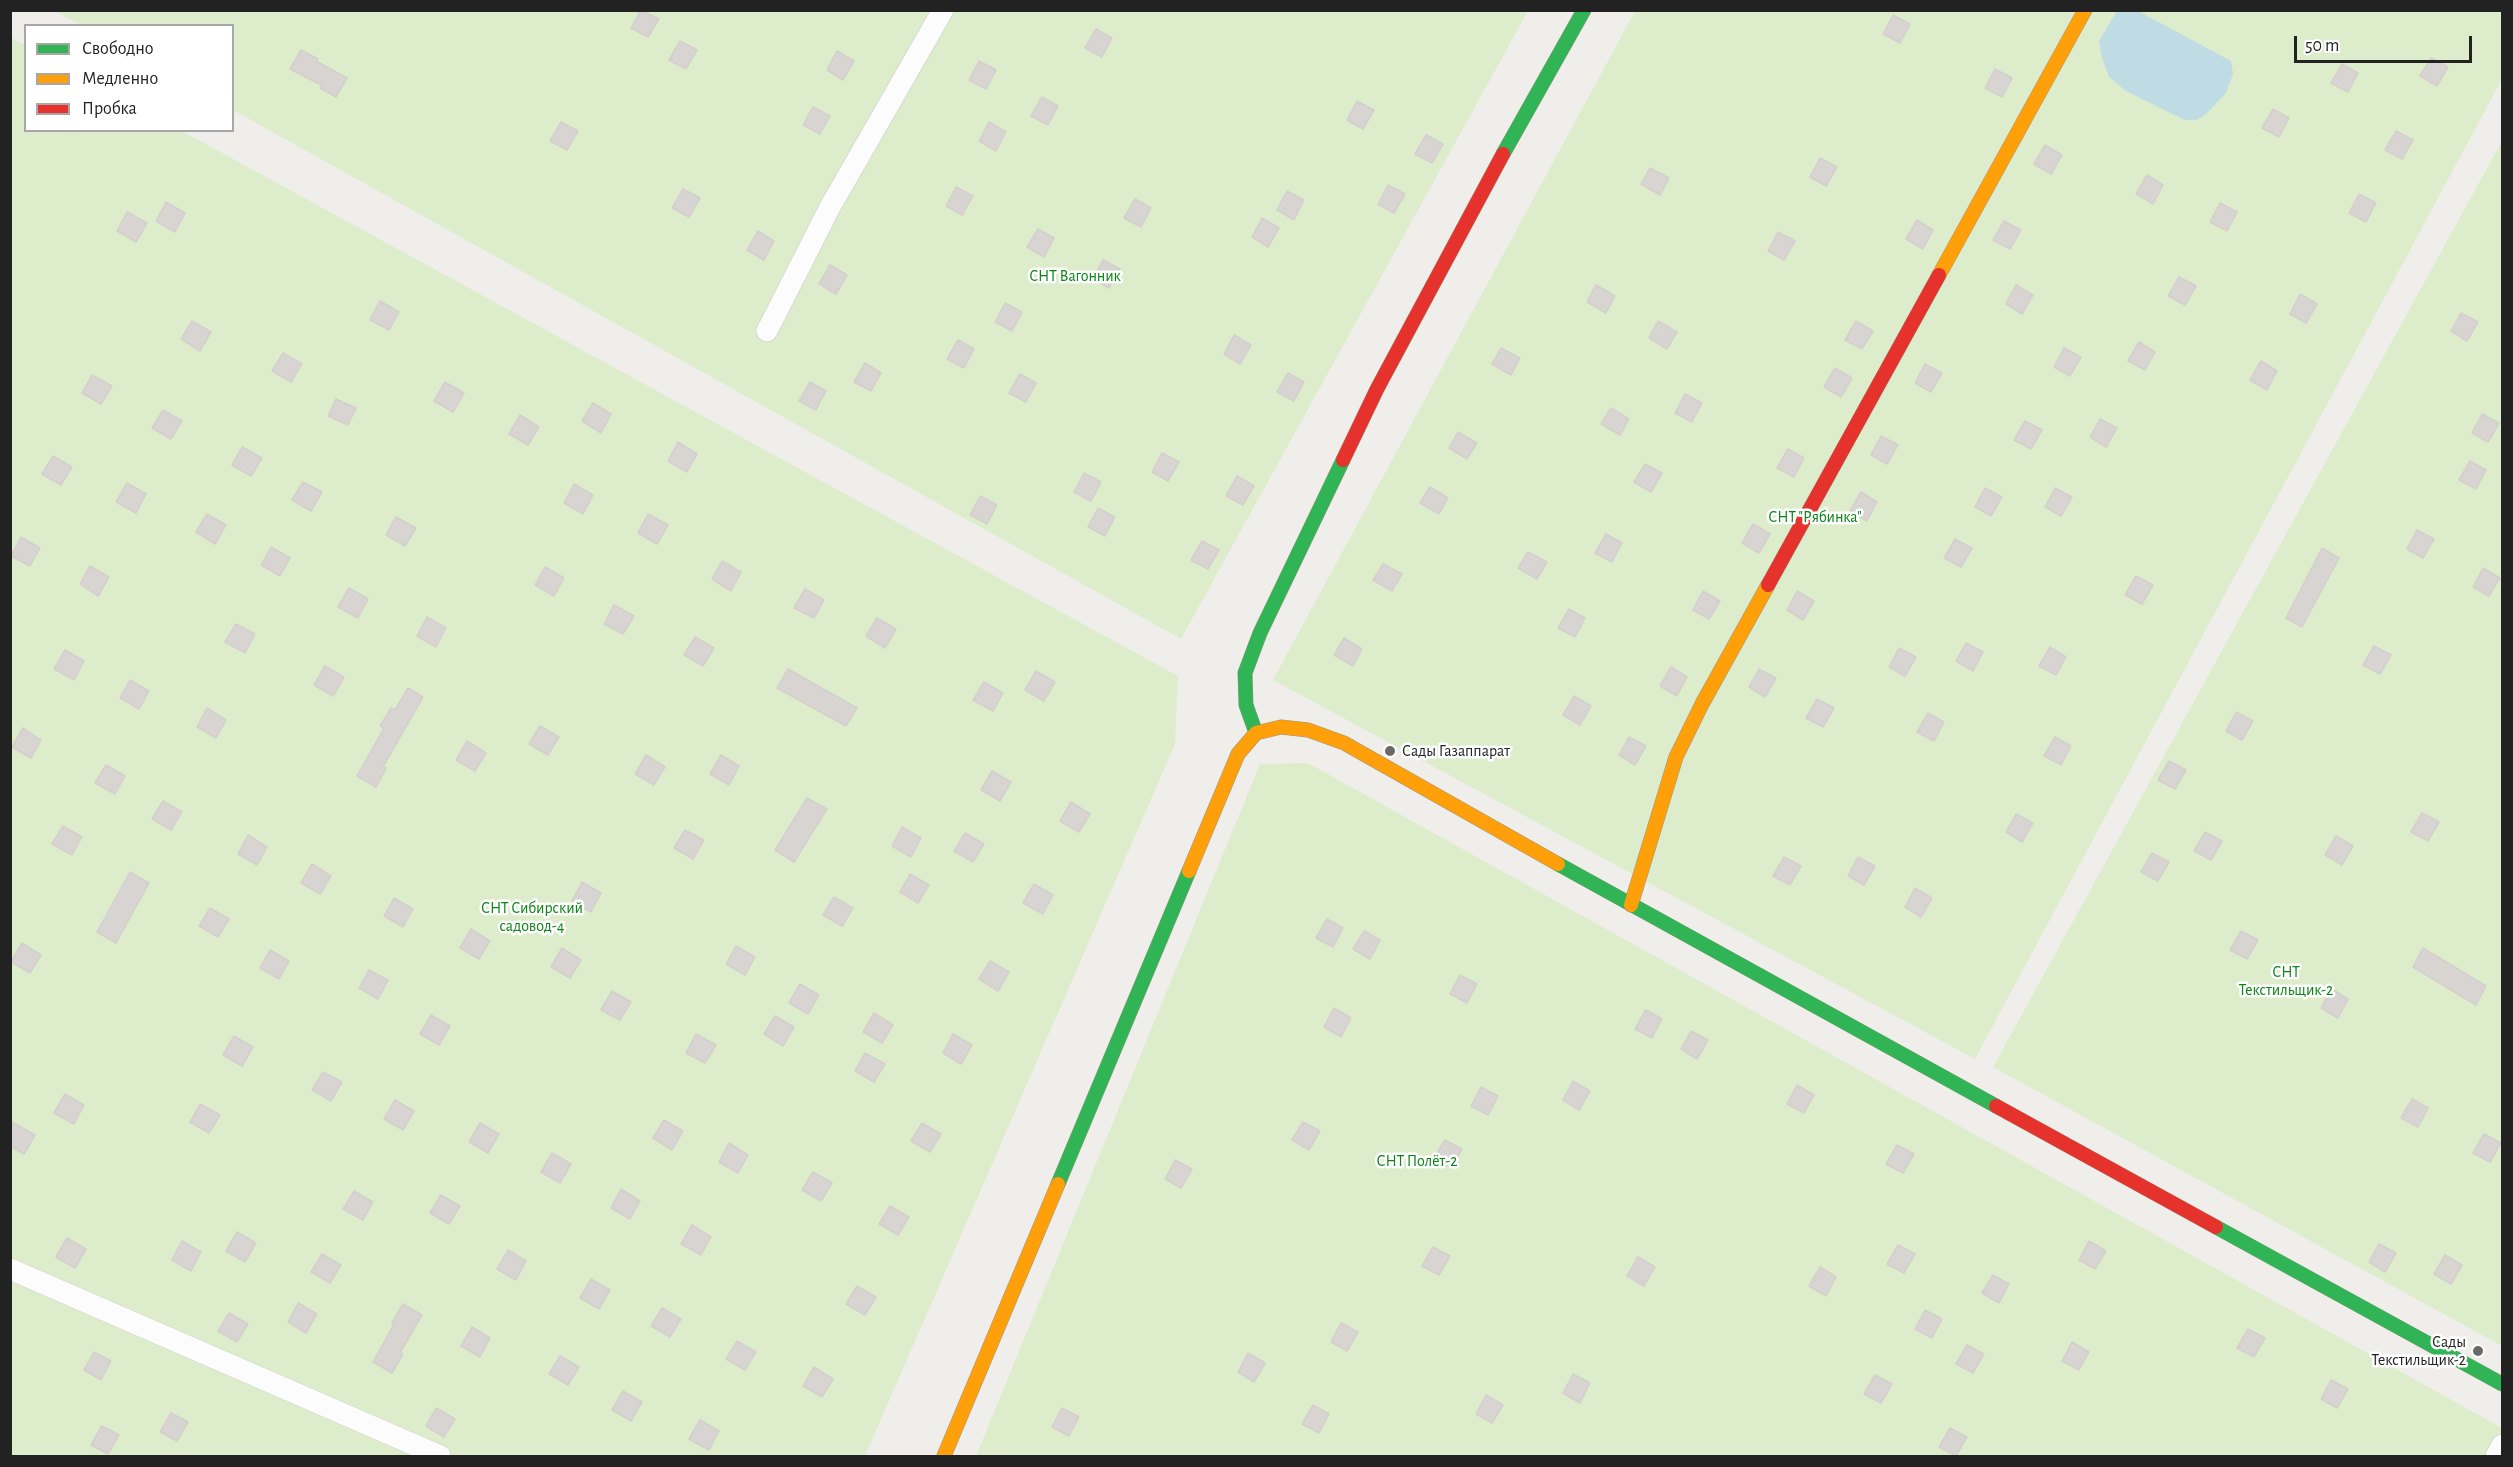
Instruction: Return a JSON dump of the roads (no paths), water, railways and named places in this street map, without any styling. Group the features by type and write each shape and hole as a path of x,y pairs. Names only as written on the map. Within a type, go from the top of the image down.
{"street":[{"path":"767,331 830,207 944,10"},
{"path":"1256,733 1246,705 1245,673 1260,633 1388,368 1471,211 1584,10"},
{"path":"1631,905 1676,757 1702,704 2085,10"},
{"path":"944,1456 1238,754 1256,733 1281,727 1308,730 1344,743 1631,905 2502,1384"},
{"path":"10,1269 440,1456"},
{"path":"2496,1456 2502,1445"}],"water":[{"path":"2117,11 2138,11 2231,61 2233,74 2226,93 2205,115 2196,120 2185,120 2126,91 2109,77 2099,41"}],"place":[{"name":"Сады Газаппарат","path":"1390,751"},
{"name":"Сады Текстильщик-2","path":"2478,1351"}],"park label":[{"name":"СНТ Вагонник","path":"1075,276"},
{"name":"СНТ \"Рябинка\"","path":"1815,517"},
{"name":"СНТ Сибирский садовод-4","path":"532,917"},
{"name":"СНТ Текстильщик-2","path":"2286,981"},
{"name":"СНТ Полёт-2","path":"1417,1161"}]}
